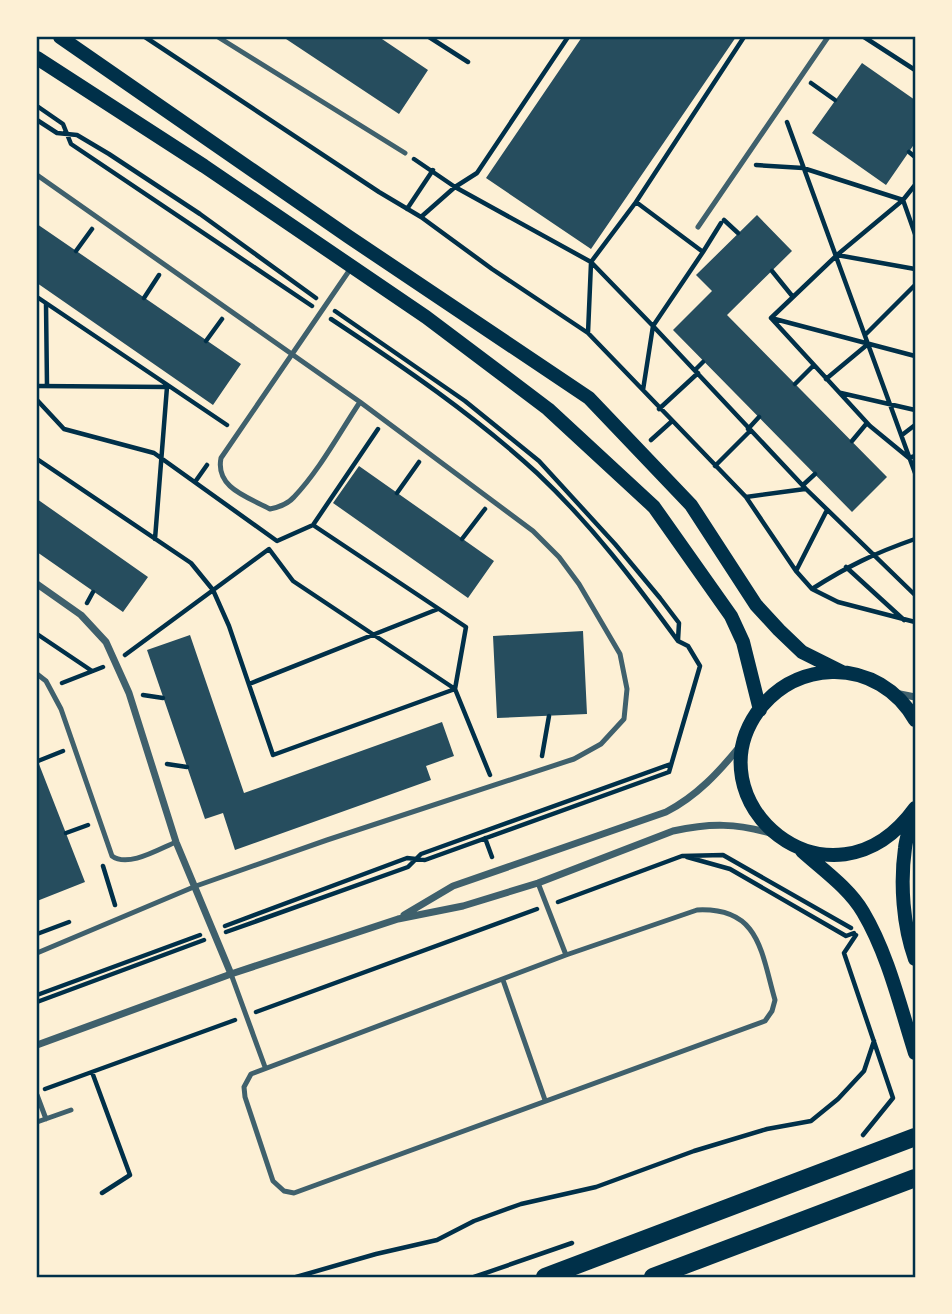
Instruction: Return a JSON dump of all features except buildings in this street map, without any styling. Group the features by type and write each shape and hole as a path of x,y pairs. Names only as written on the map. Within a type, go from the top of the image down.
{"main road":[{"path":"60,37 327,222 589,398 691,505 756,605 771,622 802,652 842,672 870,679 892,692 915,720"},
{"path":"37,58 204,166 426,317 548,409 654,507 731,616 743,642 760,710"},
{"path":"842,672 820,673 797,679 776,692 760,710 745,741 742,764 745,788 754,810 774,834 798,848 840,885 862,910 880,946 915,1053"},
{"path":"798,848 833,855 868,849 889,838 915,808"},
{"path":"915,808 905,848 904,882 905,913 915,959"},
{"path":"545,1277 915,1137"},
{"path":"653,1277 915,1178"}],"street":[{"path":"37,584 81,615 106,642 140,727 176,842 231,974"},
{"path":"892,692 915,697"},
{"path":"398,919 453,886 666,812 700,790 745,741"},
{"path":"37,1045 231,974 398,919 463,906 538,883 663,834 694,826 744,825 774,834"}],"lane":[{"path":"218,37 405,153"},
{"path":"698,227 828,37"},
{"path":"37,175 360,402 533,531 559,557 579,584 620,654 627,689 624,719 601,744 574,759 327,840 196,887 37,953"},
{"path":"352,267 221,458 219,469 223,481 271,509 281,506 293,498 360,402"},
{"path":"37,674 50,688 75,746 112,856 117,860 127,861 176,842"},
{"path":"538,883 566,955"},
{"path":"697,909 716,909 740,919 755,934 775,1000 765,1021 295,1193 284,1191 273,1181 244,1097 244,1087 251,1073 503,980 697,909"},
{"path":"231,974 265,1068"},
{"path":"503,980 545,1100"},
{"path":"37,1094 46,1119"},
{"path":"37,1122 71,1110"}],"path":[{"path":"145,37 421,217 492,269 588,333 746,497 796,571 812,589 838,602 915,622"},
{"path":"429,37 468,62"},
{"path":"421,217 454,187 477,173 568,37"},
{"path":"588,333 591,262 636,202 744,37"},
{"path":"864,37 915,70"},
{"path":"780,105 915,473"},
{"path":"37,106 63,124 71,144 320,311 459,409 537,474 609,549 678,641 688,646 700,666 669,772 425,860 407,858 37,1002"},
{"path":"37,120 57,133 77,135 166,191 465,401 539,461 660,598 678,623 678,641"},
{"path":"909,152 915,157"},
{"path":"405,153 454,187 591,262 804,487 915,595"},
{"path":"743,160 757,165 803,167 903,200"},
{"path":"407,209 433,170"},
{"path":"771,318 837,255 903,200 915,185"},
{"path":"903,200 915,233"},
{"path":"636,202 702,252 653,326 643,390"},
{"path":"76,251 99,219"},
{"path":"724,220 738,233"},
{"path":"837,255 915,269"},
{"path":"144,298 166,266"},
{"path":"772,271 793,297"},
{"path":"865,335 915,285"},
{"path":"37,297 167,387 232,428"},
{"path":"46,303 47,386"},
{"path":"206,341 228,309"},
{"path":"771,318 915,356"},
{"path":"771,318 867,423 909,458"},
{"path":"826,379 868,344"},
{"path":"659,409 704,362"},
{"path":"795,384 814,365"},
{"path":"37,386 167,387"},
{"path":"155,539 167,387"},
{"path":"841,393 915,410"},
{"path":"715,467 759,417"},
{"path":"640,451 671,422"},
{"path":"852,441 867,423"},
{"path":"902,435 915,425"},
{"path":"397,493 427,452"},
{"path":"909,458 915,456"},
{"path":"37,459 191,563 213,590 229,626 273,755 455,689"},
{"path":"746,497 804,487 815,474"},
{"path":"462,539 491,500"},
{"path":"796,571 827,510"},
{"path":"313,525 466,627 455,689 494,786"},
{"path":"812,589 872,554 915,539"},
{"path":"50,688 115,662 269,549 293,581 455,689"},
{"path":"846,567 905,621"},
{"path":"249,684 439,609"},
{"path":"37,634 93,671"},
{"path":"540,771 549,716"},
{"path":"38,761 75,746"},
{"path":"66,833 100,821"},
{"path":"37,1094 682,856 723,855 858,932"},
{"path":"682,856 730,869 846,936 858,932"},
{"path":"37,995 408,867 416,859"},
{"path":"858,932 844,953 893,1098"},
{"path":"296,1277 437,1240 474,1221 521,1204 596,1187 694,1151 767,1129 811,1121 838,1099 864,1071 874,1041"},
{"path":"92,1072 130,1175 102,1193"}]}
